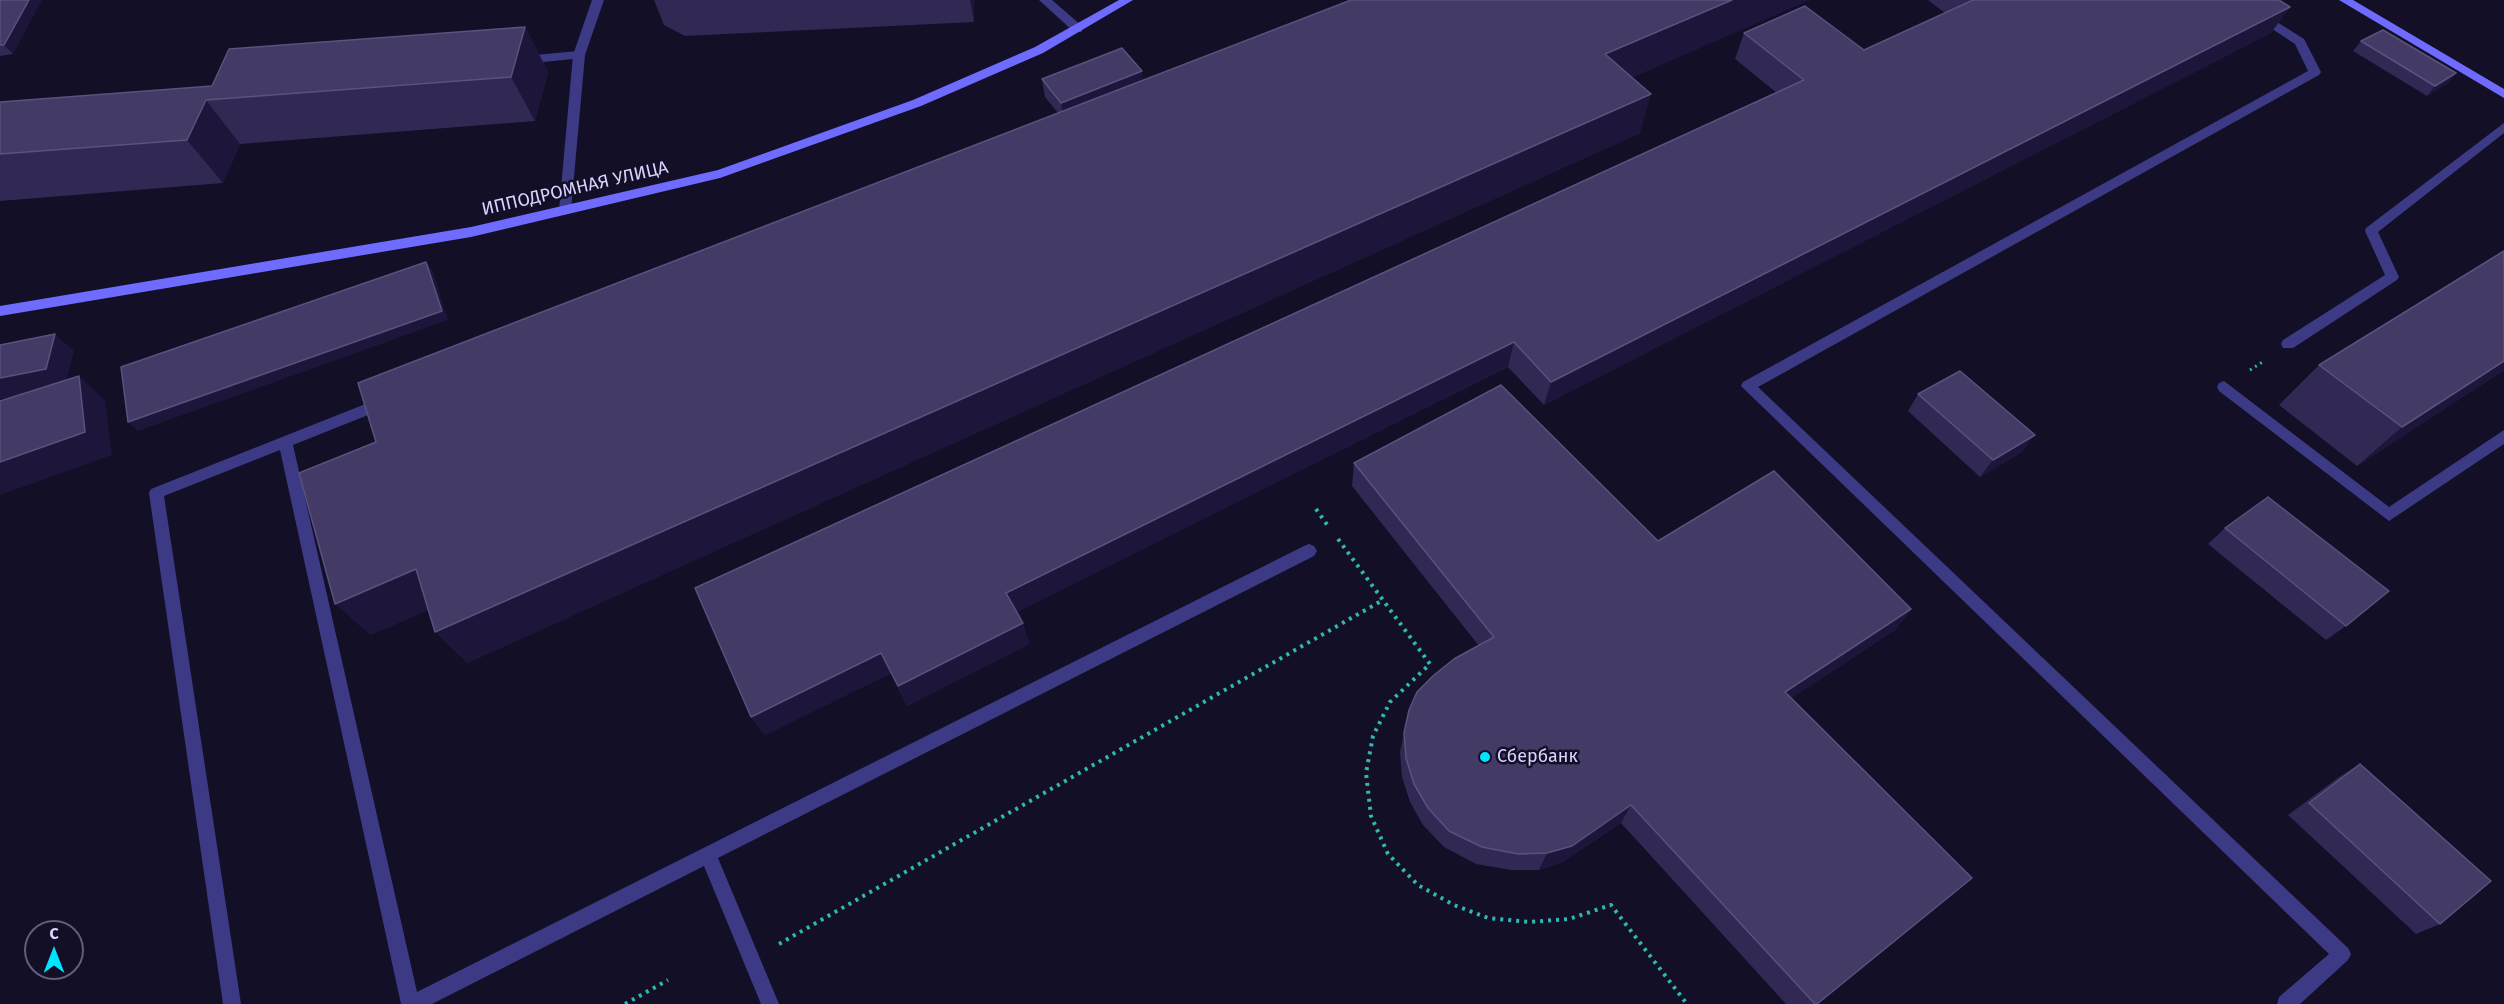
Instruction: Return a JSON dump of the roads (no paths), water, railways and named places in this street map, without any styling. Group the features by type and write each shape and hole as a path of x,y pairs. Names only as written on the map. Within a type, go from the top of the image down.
{"street":[{"path":"565,210 579,55 598,0"},
{"path":"1045,0 1078,29"},
{"name":"ИППОДРОМНАЯ УЛИЦА","path":"0,311 471,232 720,174 917,103 1039,50 1127,0"},
{"path":"2234,0 2300,42 2315,72 1748,386 2342,954 2286,1004"},
{"path":"2345,0 2504,94"},
{"path":"509,61 579,55"},
{"path":"2288,344 2392,277 2371,231 2504,127"},
{"path":"2224,387 2390,515 2504,436"},
{"path":"232,1004 156,493 395,398"},
{"path":"285,442 411,1004 1309,551"},
{"path":"708,855 770,1004"}],"place":[{"name":"Сбербанк","path":"1485,757"}]}
